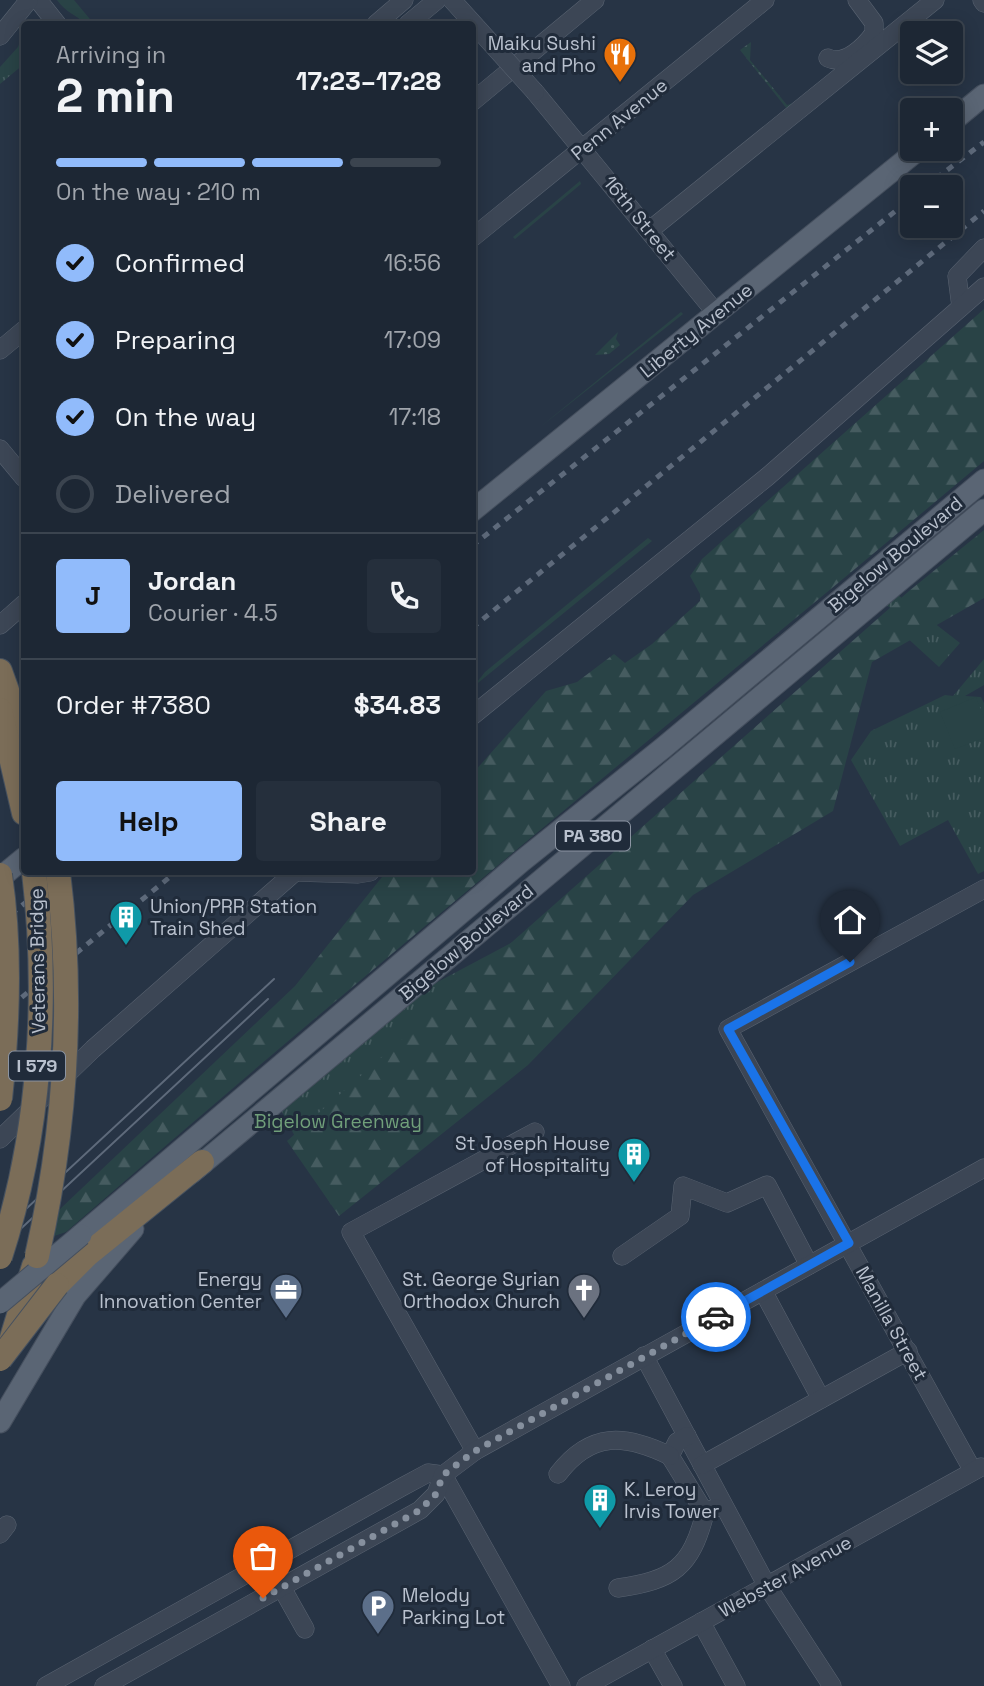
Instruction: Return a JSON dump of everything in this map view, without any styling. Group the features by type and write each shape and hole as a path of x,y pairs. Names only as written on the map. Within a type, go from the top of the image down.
{"highway":[{"path":"0,671 21,731"},
{"path":"0,709 21,800"},
{"name":"Veterans Bridge","path":"0,1257 20,1186 36,1091 40,971 34,875"},
{"path":"0,1368 17,1326 37,1256 56,1156 66,1070 66,974 58,875"},
{"path":"0,876 7,967 5,1049 0,1099"},
{"path":"0,1359 57,1286 87,1255 202,1162"}],"main road":[{"path":"963,112 984,95"},
{"name":"Liberty Avenue","path":"476,508 904,161"},
{"name":"Bigelow Boulevard","path":"0,1303 522,860 663,748 984,480"},
{"name":"Bigelow Boulevard","path":"0,1422 75,1296 134,1228 202,1162 984,510"},
{"path":"0,876 21,860"}],"street":[{"path":"0,36 29,0"},
{"path":"38,0 55,21"},
{"path":"380,21 404,0"},
{"path":"412,21 437,0"},
{"name":"16th Street","path":"452,0 471,21"},
{"path":"459,0 519,65"},
{"path":"476,99 596,0"},
{"name":"Penn Avenue","path":"476,235 765,0"},
{"path":"828,58 837,62 847,58 874,33 874,23 857,0"},
{"path":"650,230 935,0"},
{"name":"16th Street","path":"476,27 583,148 716,313"},
{"path":"961,307 957,276 984,248"},
{"path":"476,713 767,477 984,287"},
{"path":"0,350 21,332"},
{"path":"0,449 21,472"},
{"path":"0,625 21,607"},
{"path":"0,1139 93,1049 292,875"},
{"name":"Manilla Street","path":"979,1468 908,1352 728,1029 984,889"},
{"path":"475,1451 351,1232 535,1132"},
{"path":"104,1686 420,1510 436,1494 443,1475 475,1451 984,1168"},
{"path":"622,1256 680,1216 683,1186 727,1203 767,1185 809,1265"},
{"path":"763,1291 821,1399"},
{"path":"702,1465 908,1352"},
{"path":"644,1356 767,1586 832,1686"},
{"path":"670,1455 677,1443 687,1436"},
{"path":"558,1474 570,1459 605,1439 630,1440 670,1455 705,1513 697,1543 682,1566 653,1583 618,1588"},
{"name":"Webster Avenue","path":"586,1686 979,1468"},
{"path":"58,1683 428,1473 443,1475"},
{"path":"443,1475 561,1686"},
{"path":"705,1513 723,1504"},
{"path":"282,1588 305,1629"},
{"path":"213,1595 226,1619"},
{"path":"701,1622 736,1686"},
{"path":"652,1649 673,1686"}],"green space":[{"path":"57,0 74,0 92,21 82,21"},
{"path":"21,40 21,66 0,84 0,67 18,47"},
{"path":"751,42 750,60 787,105 796,102 787,109 740,50"},
{"path":"580,181 581,184 515,239 513,237"},
{"path":"984,309 984,461 408,940 66,1232 54,1236 52,1234 59,1210 295,986 384,875 476,875 476,770 546,691 577,682 614,654 625,663 652,644 700,601 700,594 690,576 702,559"},
{"path":"681,312 683,314 539,428"},
{"path":"618,332 616,339 620,345 609,354 595,355"},
{"path":"984,530 984,598 872,662 833,811 693,895 528,1065 339,1216 287,1141 909,591"},
{"path":"648,538 652,541 476,685 485,672"},
{"path":"898,595 960,643 939,667 904,635 907,619 886,605"},
{"path":"984,659 984,685 965,696 981,697 984,703 984,871 978,874 948,820 900,846 851,760 871,731 945,695 953,696"},
{"path":"976,697 984,718 984,738 955,749 940,712"},
{"name":"Bigelow Greenway","path":"537,929 331,1205 281,1110 430,986"}],"tram line":[{"path":"0,1233 274,979"},
{"path":"0,1248 268,999"}],"railway":[{"path":"941,175 984,142"},
{"path":"476,543 900,207"},
{"path":"476,625 984,211"},
{"path":"0,923 60,875"},
{"path":"0,1015 172,875"}],"way so far":[{"path":"263,1598 420,1510 436,1494 443,1475 475,1451 716,1317"}],"place":[{"name":"Maiku Sushi and Pho","path":"620,84"},
{"name":"Union/PRR Station Train Shed","path":"126,947"},
{"name":"St Joseph House of Hospitality","path":"634,1184"},
{"name":"Energy Innovation Center","path":"286,1320"},
{"name":"St. George Syrian Orthodox Church","path":"584,1320"},
{"name":"K. Leroy Irvis Tower","path":"600,1530"},
{"name":"Melody Parking Lot","path":"378,1636"}],"route":[{"path":"716,1317 849,1243 728,1029 850,962"}]}
